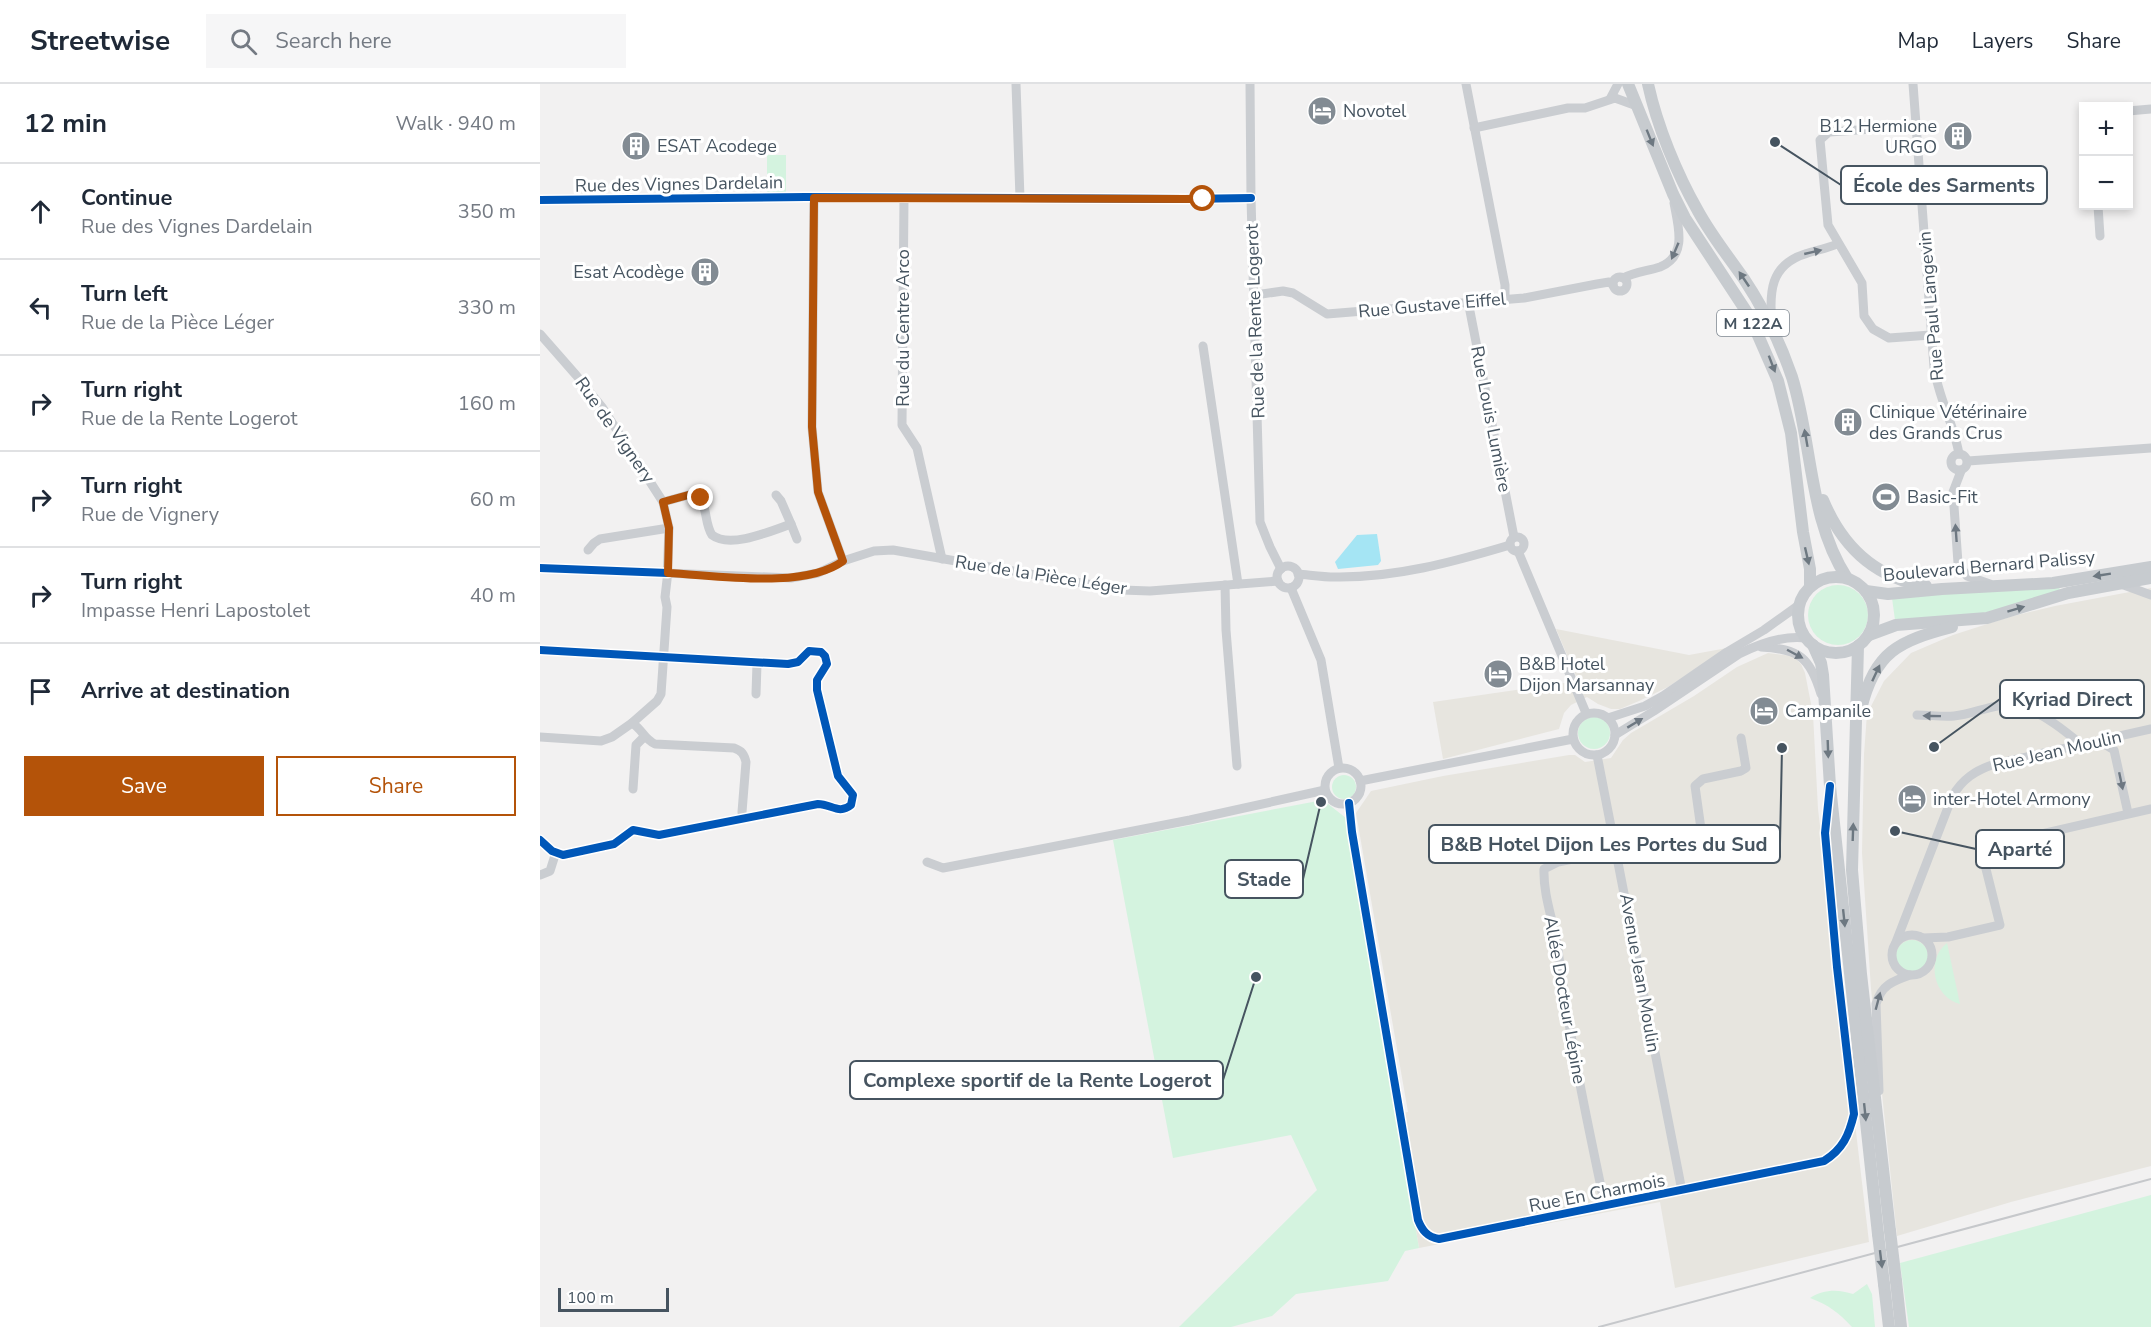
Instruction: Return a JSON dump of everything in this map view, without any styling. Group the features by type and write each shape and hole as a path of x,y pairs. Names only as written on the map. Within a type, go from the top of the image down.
{"main road":[{"name":"M 122A","path":"1628,84 1673,194 1695,235 1750,316 1778,381 1791,433 1803,532 1810,568 1810,587"},
{"name":"M 122A","path":"1648,84 1675,164 1698,211 1745,281 1782,350 1797,396 1823,523 1837,562 1847,578"},
{"path":"1814,480 1835,525 1845,540 1872,566 1904,582 1942,589"},
{"name":"Boulevard Bernard Palissy","path":"1866,591 1888,594 2061,582 2151,567"},
{"path":"1810,641 1831,652 1850,651 1869,635 1875,613 1872,601 1858,583 1847,578 1827,577 1810,587 1799,604 1798,616 1800,628 1810,641 1821,663 1830,786 1890,1282 1901,1327"},
{"name":"Boulevard Bernard Palissy","path":"1869,635 1896,625 1987,618 2068,593 2151,578"},
{"path":"1856,749 1862,706 1885,656 1896,647 1920,637 1987,618"},
{"path":"1858,646 1852,870 1861,974 1878,1120 1884,1233"},
{"path":"1888,1327 1890,1282"}],"street":[{"path":"1016,84 1020,198"},
{"name":"Rue de la Rente Logerot","path":"1250,84 1260,522 1281,569"},
{"path":"1466,84 1505,285 1505,298"},
{"path":"1610,99 1618,84"},
{"name":"Rue Paul Langevin","path":"1913,84 1931,335 1937,383 1959,454"},
{"path":"1474,128 1568,108 1585,108 1610,99 1621,99 1637,106"},
{"path":"2133,111 2151,109"},
{"path":"1916,126 1829,132 1820,140 1828,225 1837,244 1862,283 1864,316 1873,329 1889,338 1931,335"},
{"name":"Rue Gustave Eiffel","path":"1255,295 1283,291 1293,293 1327,314 1524,298 1609,282 1617,290 1624,290 1627,285 1623,278 1670,262 1676,255 1679,232 1673,194"},
{"path":"814,198 812,427 818,492 843,561"},
{"name":"Rue du Centre Arco","path":"904,198 902,425 917,448 942,559"},
{"name":"Rue des Vignes Dardelain","path":"540,200 1251,198"},
{"path":"2098,210 2100,236"},
{"path":"1773,330 1770,302 1772,282 1785,264 1804,254 1827,249 1837,244"},
{"name":"Rue Louis Lumière","path":"1468,301 1512,541"},
{"name":"Rue de Vignery","path":"540,334 602,407 663,502 669,528 668,573 664,597 667,607 664,657 661,694 657,701 632,723 612,737 601,741 540,737"},
{"path":"1203,346 1238,584"},
{"path":"1968,461 2151,448"},
{"path":"1961,471 1953,468 1951,461 1955,455 1966,457 1968,461"},
{"path":"1968,461 1966,468 1961,471 1953,492 1960,568 1971,579 1998,587"},
{"path":"663,502 692,494 698,496 704,503 709,531 722,540 758,536 791,524"},
{"path":"776,495 781,501 797,539"},
{"path":"588,550 600,539 669,528"},
{"path":"1298,574 1297,584 1291,588 1281,586 1278,581 1277,574 1281,569 1291,567 1298,574 1333,577 1384,574 1444,564 1512,541 1512,549 1518,551 1586,713"},
{"name":"Rue de la Pièce Léger","path":"668,573 786,578 809,575 834,567 843,561 874,552 893,550 1122,590 1150,591 1278,581"},
{"path":"540,568 668,573"},
{"path":"2119,583 2151,595"},
{"path":"1225,585 1226,630 1237,766"},
{"path":"1291,588 1321,660 1339,768"},
{"path":"1608,718 1645,706 1663,696 1727,652 1764,630 1799,604"},
{"path":"1615,735 1738,654 1753,647 1789,638 1810,641"},
{"path":"1753,647 1781,648 1797,653 1809,664 1826,711"},
{"path":"540,650 757,664 794,664 812,649 821,652 827,664 817,680 817,690 838,776 851,791 852,800 850,805 843,810 818,804 659,835 633,830 614,844 563,855 540,840"},
{"path":"756,694 757,664"},
{"path":"1917,715 1955,716 1991,707 2020,705 2036,713 2082,745"},
{"path":"1598,712 1608,718 1614,726 1613,744 1606,751 1597,755 1587,754 1578,749 1573,739 1572,728 1577,719 1586,713 1598,712"},
{"path":"632,723 639,727 644,737 655,744 740,750 746,762 743,819"},
{"name":"Rue Jean Moulin","path":"1896,942 1952,797 1966,779 1977,771 1995,764 2151,729"},
{"path":"2124,735 2114,750 2127,813"},
{"path":"633,789 636,745 644,737"},
{"path":"1617,849 1697,834 1702,836 1695,786 1703,779 1746,768 1741,738"},
{"path":"1360,781 1573,739"},
{"path":"2099,741 2114,750"},
{"name":"Avenue Jean Moulin","path":"1597,755 1682,1191"},
{"path":"1339,768 1351,770 1360,781 1358,796 1349,803 1334,802 1325,790 1326,778 1339,768"},
{"name":"Rue En Charmois","path":"1349,803 1418,1220 1422,1230 1432,1238 1438,1239 1816,1163 1834,1155 1848,1138 1854,1114 1839,990 1825,833 1830,786"},
{"path":"927,862 943,868 1190,820 1325,790"},
{"path":"1910,975 1900,971 1893,961 1893,948 1896,942 1906,936 1948,937 2000,925 1984,861 1984,852 1989,846 2151,809"},
{"name":"Allée Docteur Lépine","path":"1605,1206 1579,1080 1558,947 1546,894 1544,869 1557,862 1617,849"},
{"path":"540,875 550,871 556,852"},
{"path":"1878,1120 1876,1004 1879,994 1884,986 1926,970 1932,954 1931,947 1913,929 1909,909"},
{"path":"1932,954 1948,937"}],"shaded area":[{"path":"2151,588 2151,1166 2011,1202 1897,1236 1871,989 1862,853 1867,714 1884,681 1911,653 1953,635 2009,617"},
{"path":"1556,629 1689,655 1727,648 1668,687 1620,709 1611,709 1587,697 1571,705 1564,713 1559,729 1443,759 1433,702 1578,681"},
{"path":"1768,653 1793,656 1801,664 1813,714 1818,809 1869,1242 1675,1288 1660,1202 1419,1248 1396,1114 1408,1112 1356,813 1371,791 1443,776 1569,755 1575,755 1585,762 1611,758 1623,740 1631,733 1694,696 1737,667"}],"green space":[{"path":"767,155 786,155 786,192 767,192"},
{"path":"1838,585 1855,590 1863,598 1868,615 1863,632 1855,640 1838,645 1821,640 1813,632 1808,615 1813,598 1821,590"},
{"path":"2059,586 2060,591 1984,613 1895,620 1892,598"},
{"path":"1594,717 1605,722 1610,733 1605,744 1594,749 1583,744 1578,733 1583,722"},
{"path":"1344,775 1353,778 1356,787 1353,796 1344,799 1335,796 1332,787 1335,778"},
{"path":"1323,800 1346,818 1419,1248 1405,1251 1388,1281 1296,1294 1272,1316 1231,1327 1179,1327 1317,1190 1291,1135 1173,1158 1113,840"},
{"path":"1912,940 1924,944 1928,956 1924,968 1912,972 1900,968 1896,956 1900,944"},
{"path":"1947,943 1960,1004 1944,994 1936,978 1936,959 1940,950"},
{"path":"2151,1195 2151,1327 1909,1327 1900,1263"},
{"path":"1867,1284 1872,1294 1875,1327 1852,1327 1833,1310 1810,1298 1831,1291 1853,1294"}],"water":[{"path":"1377,534 1381,561 1378,565 1338,569 1335,562 1357,535"}],"railway":[{"path":"1599,1327 2151,1179"}],"cycle path":[{"path":"540,200 805,197 1251,198"},
{"path":"540,568 668,573"},
{"path":"540,650 788,664 798,662 809,651 821,652 827,664 817,680 817,690 838,776 853,795 851,805 843,809 818,804 659,835 633,830 614,844 563,855 552,851 540,840"},
{"path":"1349,803 1418,1220 1421,1227 1431,1237 1439,1239 1824,1161 1841,1146 1850,1129 1854,1114 1837,967 1825,833 1830,786"}],"place":[{"name":"Novotel","path":"1322,111"},
{"name":"B12 Hermione URGO","path":"1958,136"},
{"name":"École des Sarments","path":"1775,142"},
{"name":"ESAT Acodege","path":"636,146"},
{"name":"Esat Acodège","path":"705,272"},
{"name":"Clinique Vétérinaire des Grands Crus","path":"1848,422"},
{"name":"Basic-Fit","path":"1886,497"},
{"name":"B&B Hotel Dijon Marsannay","path":"1498,674"},
{"name":"Campanile","path":"1764,711"},
{"name":"Kyriad Direct","path":"1934,747"},
{"name":"B&B Hotel Dijon Les Portes du Sud","path":"1782,748"},
{"name":"inter-Hotel Armony","path":"1912,799"},
{"name":"Stade","path":"1321,802"},
{"name":"Aparté","path":"1895,831"},
{"name":"Complexe sportif de la Rente Logerot","path":"1256,977"}],"route":[{"path":"701,498 692,494 663,502 669,528 668,573 796,578 826,570 843,561 818,492 812,427 814,198 1203,199"}]}
